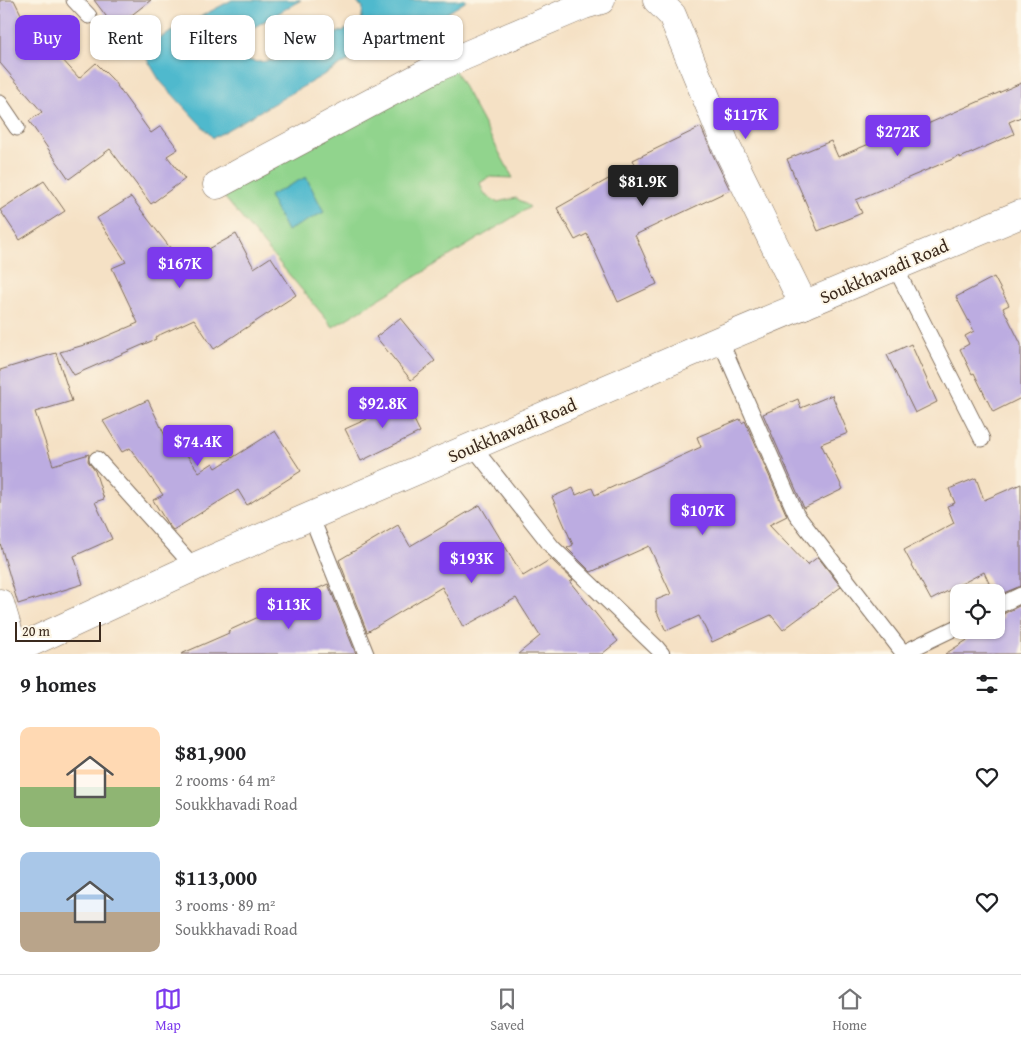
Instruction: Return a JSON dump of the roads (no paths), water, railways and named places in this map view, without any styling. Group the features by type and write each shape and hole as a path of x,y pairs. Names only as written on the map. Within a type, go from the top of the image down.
{"street":[{"path":"216,185 436,68 584,5 601,0"},
{"path":"658,0 672,15 726,148 804,305"},
{"name":"Soukkhavadi Road","path":"10,652 194,567 311,516 720,340 1021,214"},
{"path":"0,604 10,652"}],"lane":[{"path":"74,0 89,16"},
{"path":"0,103 17,128"},
{"path":"894,267 982,439"},
{"path":"720,340 796,514 904,654 950,631"},
{"path":"473,447 552,548 658,648 662,654"},
{"path":"97,459 194,567"},
{"path":"311,516 366,654"},
{"path":"1005,603 1021,595"}],"water":[{"path":"232,0 301,0 275,15 265,15 265,21 255,27 255,15 204,15"},
{"path":"357,0 466,0 444,15 362,15 363,7 358,4"},
{"path":"344,30 344,60 350,60 213,138 160,81 148,60 161,60 161,37 171,32 171,60 247,60 257,62 334,60 334,34"},
{"path":"306,177 324,212 287,231 269,196"}]}
